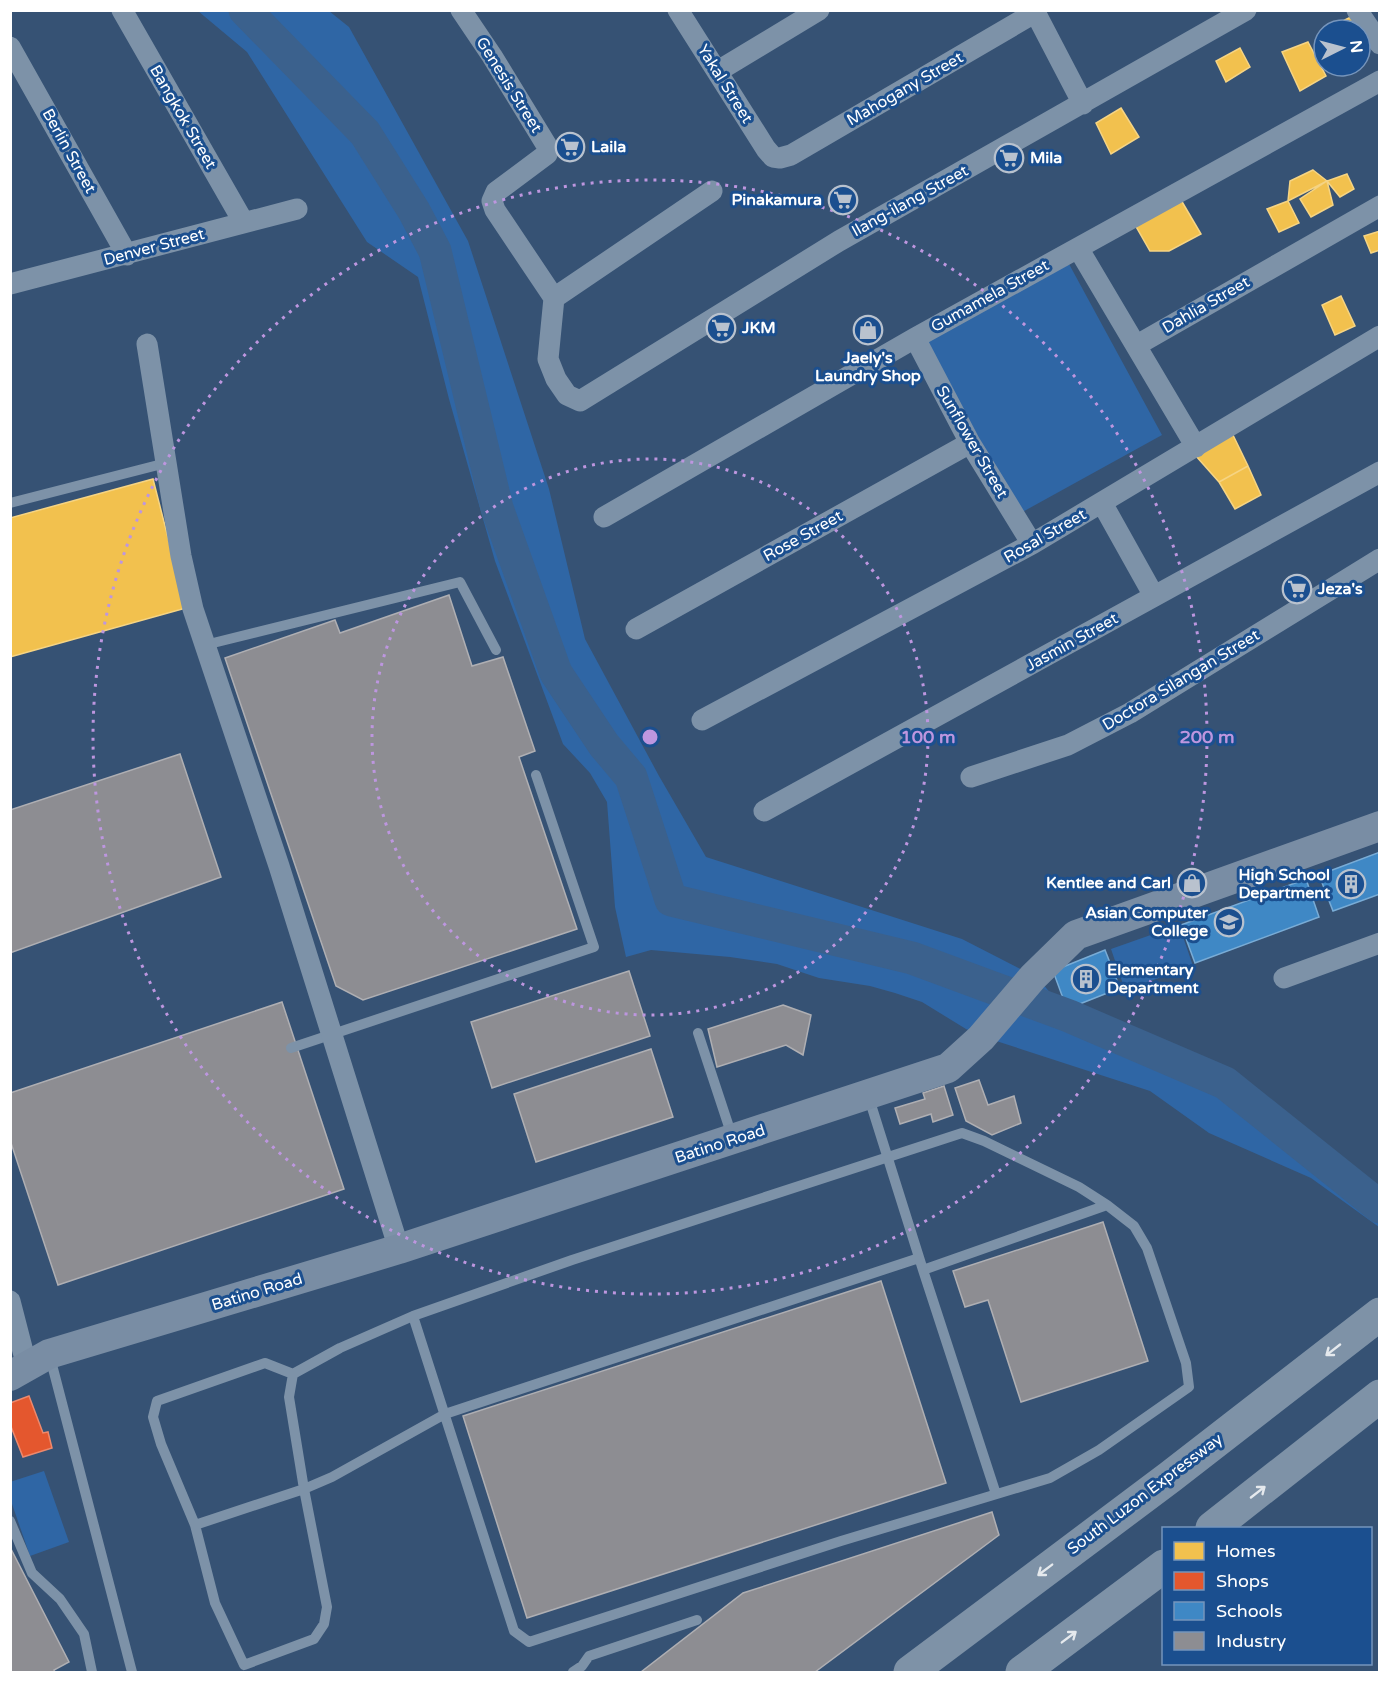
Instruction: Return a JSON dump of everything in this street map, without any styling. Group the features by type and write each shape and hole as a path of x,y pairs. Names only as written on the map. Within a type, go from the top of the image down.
{"highway":[{"name":"South Luzon Expressway","path":"910,1672 1170,1477 1380,1314"},
{"path":"1213,1527 1380,1396"},
{"path":"1022,1672 1162,1567"}],"main road":[{"name":"Batino Road","path":"29,1366 399,1249 948,1068 981,1038 1034,976 1076,935 1380,826"}],"street":[{"name":"Bangkok Street","path":"122,10 244,223"},
{"name":"Genesis Street","path":"462,10 547,146 547,154 496,192 492,201 495,210 554,298"},
{"name":"Yakal Street","path":"678,10 772,157"},
{"path":"718,71 819,10"},
{"name":"Ilang-ilang Street","path":"554,298 548,359 556,379 567,395 580,401 839,241 1246,10"},
{"path":"1357,10 1380,44"},
{"path":"1035,11 1083,104"},
{"name":"Mahogany Street","path":"772,157 780,158 791,155 1035,11"},
{"name":"Berlin Street","path":"10,47 127,255"},
{"name":"Gumamela Street","path":"603,517 915,338 1380,81"},
{"path":"554,298 712,191"},
{"name":"Dahlia Street","path":"1137,345 1380,206"},
{"name":"Denver Street","path":"12,280 127,255 297,209"},
{"path":"1078,248 1196,447"},
{"name":"Rosal Street","path":"702,720 1032,544 1380,336"},
{"name":"Sunflower Street","path":"915,338 970,443 1032,544"},
{"path":"147,344 181,556 193,609 399,1249"},
{"name":"Rose Street","path":"636,629 970,443"},
{"name":"Jasmin Street","path":"764,811 1380,472"},
{"path":"1102,503 1154,596"},
{"name":"Doctora Silangan Street","path":"971,777 1048,753 1110,724 1380,559"},
{"path":"1284,978 1380,943"},
{"path":"10,1301 29,1366"}],"lane":[{"path":"10,502 166,463"},
{"path":"205,645 460,582 496,650"},
{"path":"291,1048 594,947 536,776"},
{"path":"698,1033 733,1140"},
{"path":"868,1095 996,1494"},
{"path":"293,1374 340,1348 413,1316 572,1260 962,1133 984,1141 1079,1187 1134,1226 1147,1248 1186,1363 1189,1387 1099,1450 1050,1478 841,1541 529,1641 514,1631 413,1316"},
{"path":"923,1270 1107,1205"},
{"path":"195,1525 304,1489 332,1477 445,1414 919,1258"},
{"path":"265,1363 293,1374 290,1397 304,1489 327,1608 324,1624 314,1639 244,1665 215,1603 195,1525 161,1444 153,1417 157,1401 265,1363"},
{"path":"29,1366 132,1672"},
{"path":"10,1521 32,1574 60,1599 84,1635 92,1672"},
{"path":"573,1672 582,1666 589,1656 697,1620"}],"shaded area":[{"path":"198,11 329,11 349,27 468,241 549,489 585,639 706,857 962,939 1038,978 1069,1016 1225,1083 1319,1160 1379,1198 1379,1227 1311,1178 1209,1133 1150,1091 990,1039 966,1029 922,1002 870,986 819,978 777,964 651,950 626,957 615,907 607,802 590,773 563,744 495,561 449,399 418,277 367,242 247,52"},
{"path":"1069,264 1162,435 1017,515 924,343"},
{"path":"1179,925 1193,966 1125,990 1111,949"},
{"path":"44,1471 69,1542 30,1556 11,1501 10,1482"}],"building: Homes":[{"path":"1308,42 1312,50 1312,78 1323,78 1300,91 1282,52"},
{"path":"1240,48 1250,67 1226,82 1216,61"},
{"path":"1121,108 1139,137 1111,154 1096,123"},
{"path":"1313,170 1327,181 1288,201 1290,181"},
{"path":"1347,174 1354,189 1340,197 1327,181"},
{"path":"1327,181 1333,205 1311,217 1300,199"},
{"path":"1181,200 1201,234 1169,251 1150,251 1134,223"},
{"path":"1288,201 1299,223 1279,232 1267,209"},
{"path":"1380,231 1380,250 1371,253 1364,236"},
{"path":"1341,296 1355,326 1335,335 1322,305"},
{"path":"1232,433 1248,466 1219,482 1195,455"},
{"path":"1248,466 1261,495 1235,509 1219,482"},
{"path":"153,479 186,608 10,657 10,518"}],"building: Shops":[{"path":"29,1396 43,1433 48,1432 52,1448 23,1457 10,1424 10,1403"}],"building: Schools":[{"name":"High School Department","path":"1380,852 1380,894 1333,911 1319,875"},
{"path":"1306,879 1319,917 1195,963 1181,925"},
{"name":"Elementary Department","path":"1105,950 1120,988 1067,1009 1053,971"}],"building: Industry":[{"path":"449,595 472,666 503,657 535,751 519,757 577,929 363,1000 336,986 225,658 335,620 340,633"},
{"path":"180,754 221,877 10,953 10,810"},
{"path":"629,971 650,1036 492,1088 471,1022"},
{"path":"282,1002 344,1189 58,1285 10,1140 10,1093"},
{"path":"783,1005 811,1015 803,1055 786,1045 717,1067 708,1029"},
{"path":"651,1049 673,1117 536,1162 514,1094"},
{"path":"979,1080 988,1105 1014,1096 1021,1123 992,1135 966,1121 955,1088"},
{"path":"944,1086 953,1115 933,1122 931,1114 900,1124 895,1108 925,1099 923,1093"},
{"path":"1103,1222 1148,1361 1021,1402 988,1300 965,1307 953,1271"},
{"path":"881,1281 946,1483 527,1618 463,1416"},
{"path":"992,1512 999,1535 815,1672 641,1672 743,1593"},
{"path":"10,1547 69,1662 54,1670 55,1672 10,1672"}],"waterway":[{"path":"245,10 365,133 414,211 435,251 497,508 556,673 604,745 631,777 671,900 912,958 1069,1016 1225,1083 1380,1207"}],"place":[{"name":"Laila","path":"570,147"},
{"name":"Mila","path":"1009,158"},
{"name":"Pinakamura","path":"843,200"},
{"name":"JKM","path":"721,328"},
{"name":"Jaely's Laundry Shop","path":"868,330"},
{"name":"Jeza's","path":"1297,589"},
{"name":"Kentlee and Carl","path":"1192,883"},
{"name":"High School Department","path":"1351,884"},
{"name":"Asian Computer College","path":"1229,922"},
{"name":"Elementary Department","path":"1086,979"}]}
